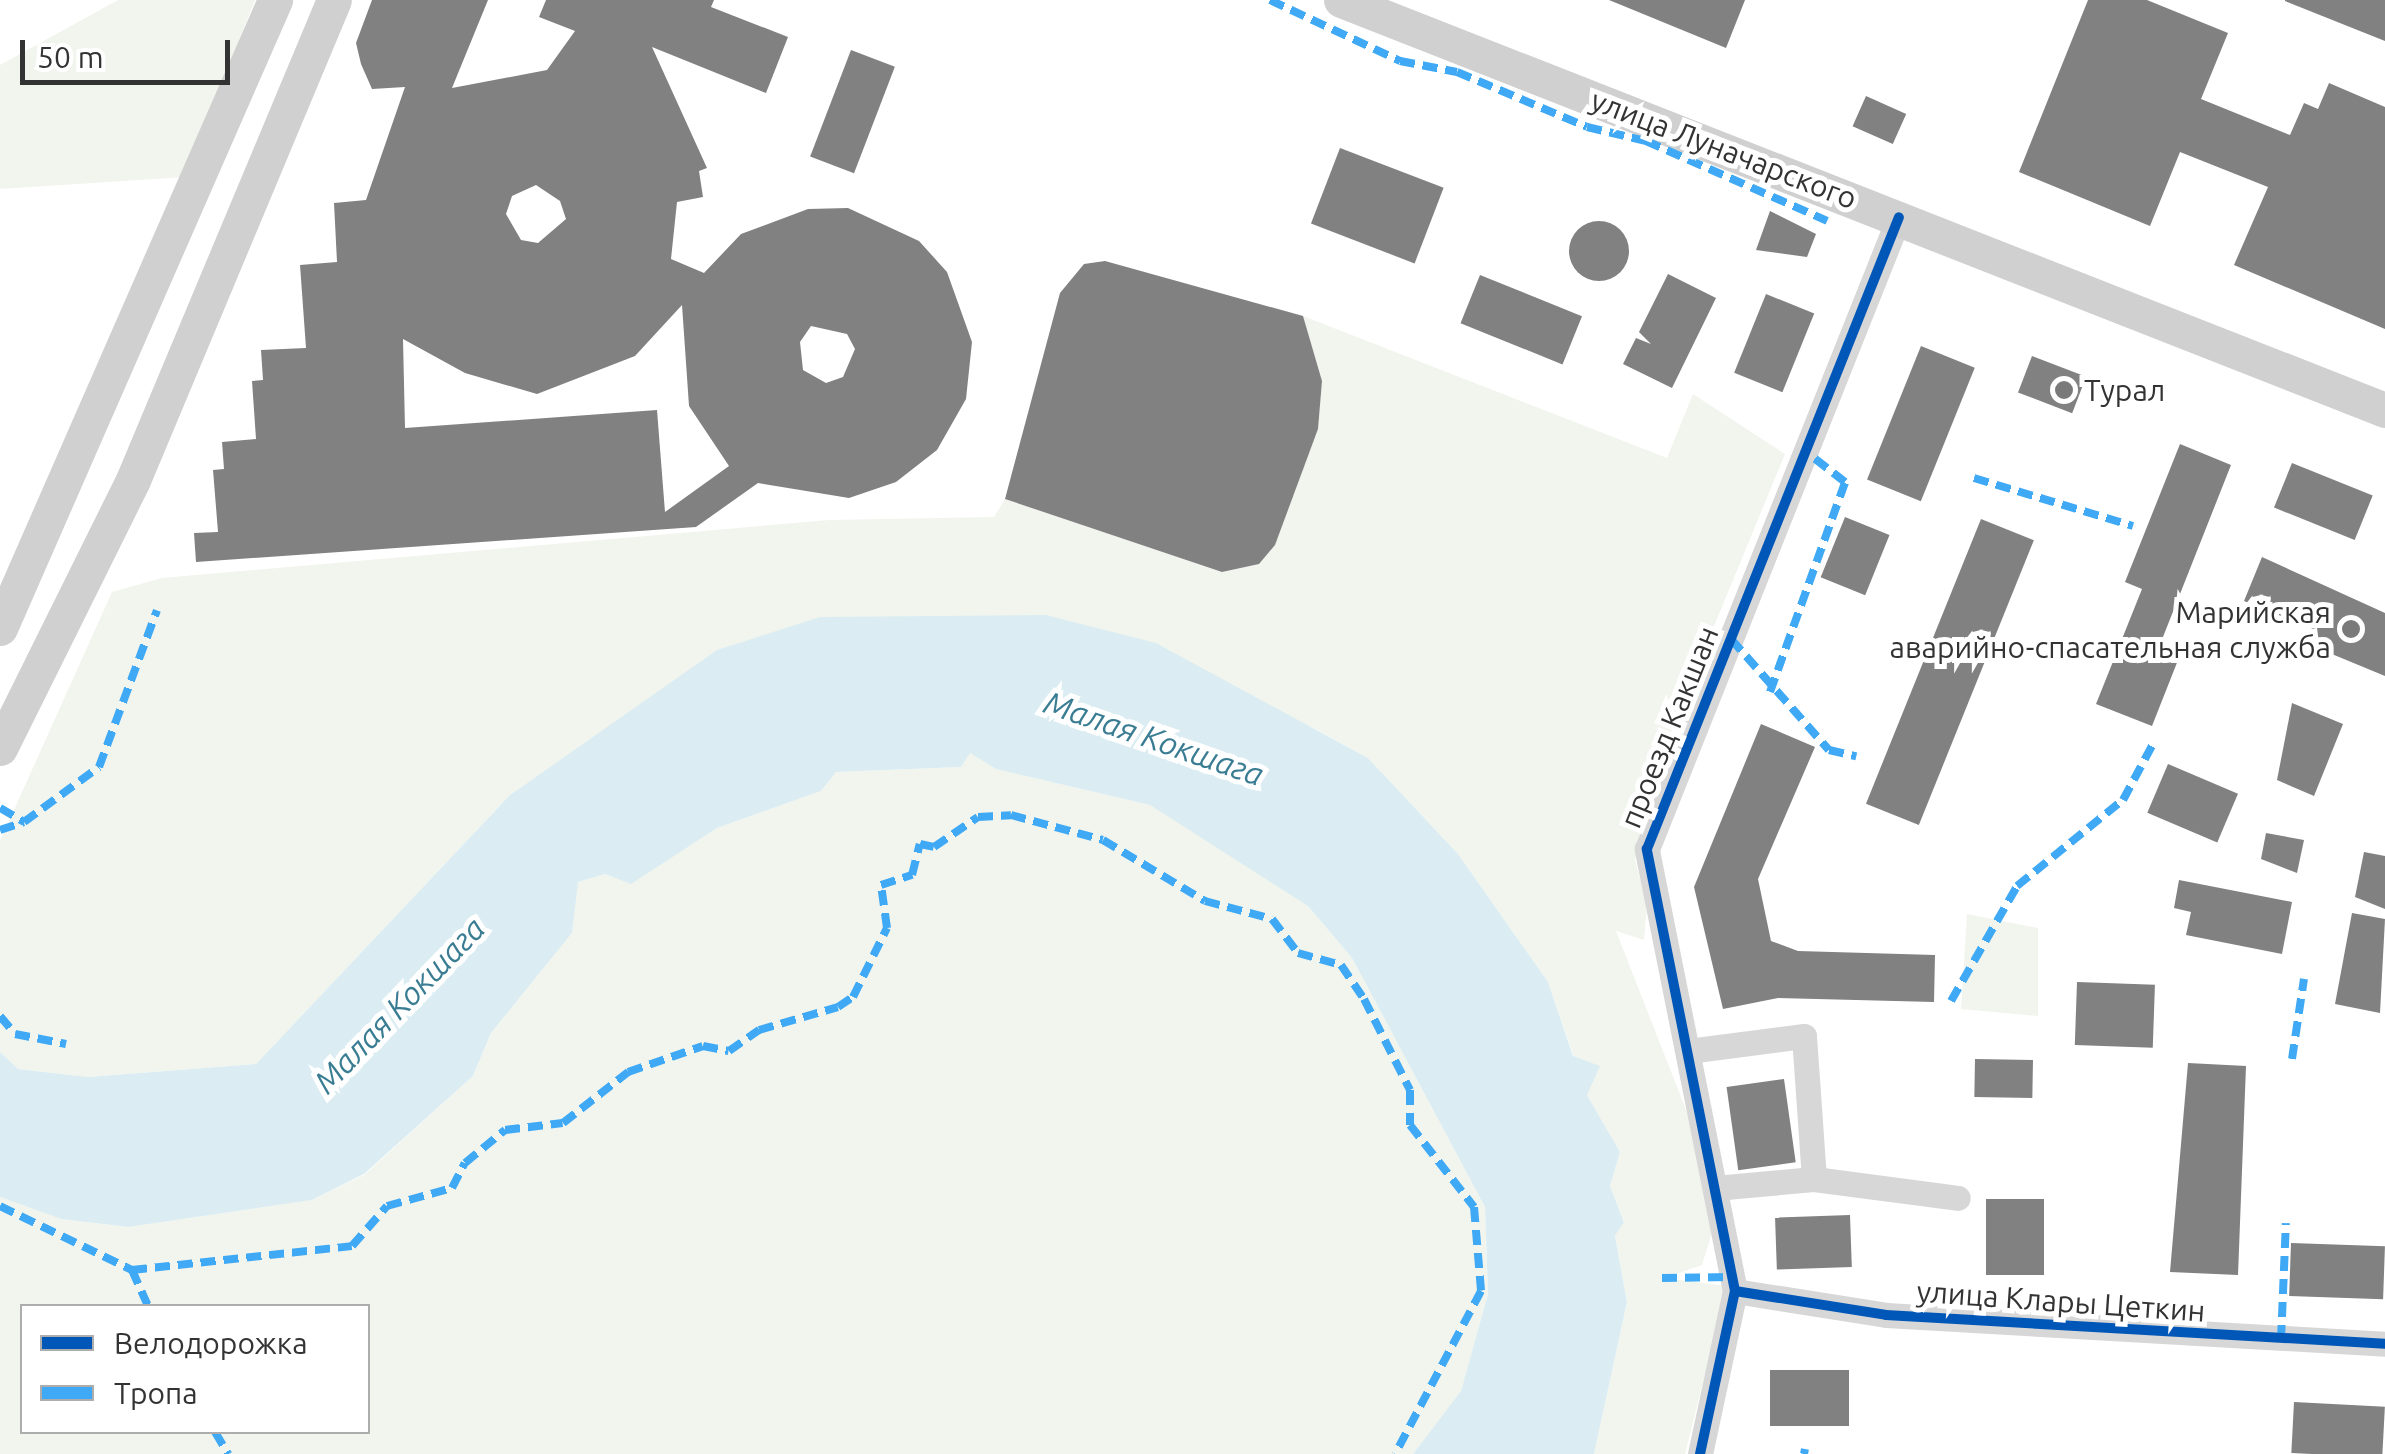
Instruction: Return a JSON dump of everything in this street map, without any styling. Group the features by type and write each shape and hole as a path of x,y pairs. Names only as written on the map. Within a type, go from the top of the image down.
{"main road":[{"path":"0,628 274,0"},
{"path":"6,737 133,480 334,0"},
{"name":"улица Луначарского","path":"1341,0 2385,410"}],"street":[{"name":"проезд Какшан","path":"1700,1454 1735,1291 1647,848 1899,217"},
{"path":"1688,1052 1804,1036 1814,1178"},
{"path":"1715,1188 1814,1178 1958,1198"},
{"name":"улица Клары Цеткин","path":"1735,1291 1886,1315 2385,1344"}],"shaded area":[{"path":"118,0 255,0 185,177 0,189 0,65"},
{"path":"1303,316 1667,458 1693,394 1785,454 1674,723 1635,860 1647,904 1644,940 1616,931 1699,1143 1714,1226 1702,1265 1664,1278 1727,1286 1685,1454 1594,1454 1627,1302 1615,1236 1624,1221 1610,1186 1620,1152 1587,1095 1548,982 1458,854 1368,758 1312,727 593,737 510,795 256,1064 88,1077 18,1069 0,1052 0,841 112,592 162,578 829,520 994,517 1005,499 1222,572 1259,564 1275,544 1318,429 1322,381"},
{"path":"970,752 996,769 1150,805 1201,832 1308,906 1352,958 1485,1207 1488,1294 1461,1392 1413,1454 0,1454 0,1197 61,1219 127,1227 312,1200 364,1175 473,1076 491,1033 572,933 577,882 605,874 631,883 717,828 821,791 836,772 961,767"},
{"path":"1967,914 2038,928 2038,1016 1961,1009"}],"water":[{"name":"Малая Кокшага","path":"1046,615 1156,643 1368,758 1458,854 1548,982 1573,1056 1600,1066 1587,1095 1620,1152 1610,1186 1624,1222 1615,1236 1627,1302 1594,1454 1413,1454 1461,1391 1488,1294 1485,1207 1352,958 1308,906 1150,805 996,769 970,753 961,767 836,772 821,791 717,828 631,884 605,874 578,882 572,933 491,1033 473,1076 364,1174 312,1200 128,1227 61,1219 0,1197 0,1052 18,1069 88,1077 256,1064 510,795 717,650 820,617"}],"building":[{"path":"372,0 488,0 452,88 547,70 575,31 539,17 546,0 714,0 711,7 788,37 766,93 652,47 707,168 699,171 703,197 677,202 671,259 704,273 741,234 808,209 848,208 919,241 947,272 972,342 966,399 937,450 896,482 849,498 758,483 696,527 196,562 194,533 218,532 213,470 224,469 222,442 256,439 252,381 263,380 261,350 306,348 300,265 337,262 334,203 366,200 405,87 372,89 356,43","holes":["536,185 560,201 566,219 538,243 521,240 506,214 512,196","682,305 689,406 729,466 665,512 657,410 405,428 403,339 465,373 537,394 635,356","811,326 847,334 855,349 843,377 826,383 803,370 800,342"]},
{"path":"1609,0 1745,0 1726,48"},
{"path":"2088,0 2147,0 2228,33 2201,99 2290,135 2304,103 2318,109 2329,83 2385,107 2385,329 2234,265 2268,187 2180,152 2150,226 2019,172"},
{"path":"2385,0 2385,41 2285,1"},
{"path":"851,50 895,67 854,173 810,156"},
{"path":"1866,96 1906,114 1893,144 1853,126"},
{"path":"1340,148 1444,188 1415,263 1311,224"},
{"path":"1770,211 1816,234 1807,257 1756,250"},
{"path":"1599,221 1620,230 1629,251 1620,272 1599,281 1578,272 1569,251 1578,230"},
{"path":"1105,261 1303,316 1322,381 1318,429 1275,545 1259,564 1222,572 1005,499 1060,293 1084,264"},
{"path":"1668,274 1716,298 1672,388 1623,364 1636,338 1651,344 1639,332"},
{"path":"1480,275 1582,316 1563,364 1461,323"},
{"path":"1766,294 1814,313 1782,392 1734,373"},
{"path":"1921,346 1975,368 1921,501 1867,480"},
{"path":"2032,356 2086,377 2072,413 2018,392"},
{"path":"2180,444 2231,465 2161,642 2182,650 2152,726 2096,704 2142,589 2125,582"},
{"path":"2292,463 2373,496 2355,540 2274,508"},
{"path":"1845,517 1890,535 1865,595 1821,577"},
{"path":"1981,519 2034,540 1919,825 1866,804"},
{"path":"2262,557 2385,613 2385,676 2310,645 2316,630 2244,601"},
{"path":"2292,703 2343,724 2314,796 2277,780"},
{"path":"1761,724 1815,747 1758,879 1771,941 1798,951 1935,955 1934,1002 1778,998 1723,1009 1694,887"},
{"path":"2168,764 2238,794 2217,842 2147,813"},
{"path":"2266,833 2304,840 2297,873 2261,859"},
{"path":"2364,852 2385,856 2385,909 2355,897"},
{"path":"2179,880 2292,902 2282,954 2186,935 2191,912 2174,908"},
{"path":"2352,913 2385,919 2380,1013 2335,1004"},
{"path":"2077,982 2155,985 2153,1048 2075,1045"},
{"path":"1975,1059 2033,1060 2032,1098 1974,1097"},
{"path":"2188,1063 2246,1066 2238,1275 2170,1272"},
{"path":"1784,1079 1796,1162 1738,1170 1727,1087"},
{"path":"1986,1199 2044,1199 2044,1275 1986,1275"},
{"path":"1850,1215 1852,1267 1777,1270 1775,1218"},
{"path":"2291,1243 2385,1246 2383,1299 2289,1296"},
{"path":"1770,1370 1849,1370 1849,1426 1770,1426"},
{"path":"2294,1402 2385,1407 2382,1454 2291,1453"}],"marked path":[{"path":"1270,0 1400,61 1457,72 1587,127 1646,141 1827,221"},
{"path":"1770,692 1845,482 1805,451"},
{"path":"1974,478 2133,526"},
{"path":"0,808 24,822 99,767 157,610"},
{"path":"1731,639 1829,750 1856,756"},
{"path":"1951,1001 2017,886 2123,800 2155,740"},
{"path":"132,1270 352,1246 387,1206 452,1188 465,1163 505,1130 563,1123 628,1072 703,1046 729,1051 759,1030 838,1007 853,997 887,928 881,885 912,875 920,844 934,847 978,817 1011,815 1103,840 1205,901 1272,919 1298,953 1341,965 1364,999 1410,1090 1410,1125 1474,1207 1481,1291 1395,1454"},
{"path":"0,830 24,822"},
{"path":"2292,1059 2304,979"},
{"path":"0,1016 15,1034 66,1044"},
{"path":"0,1206 132,1270 147,1304"},
{"path":"2281,1340 2286,1223"},
{"path":"1662,1278 1732,1277"},
{"path":"216,1434 228,1454"},
{"path":"1804,1454 1805,1449"}],"cycle path":[{"path":"1700,1454 1735,1291 1647,849 1899,217"},
{"path":"1735,1291 1886,1315 2385,1344"}],"place":[{"name":"Турал","path":"2064,390"},
{"name":"Марийская аварийно-спасательная служба","path":"2351,629"}]}
